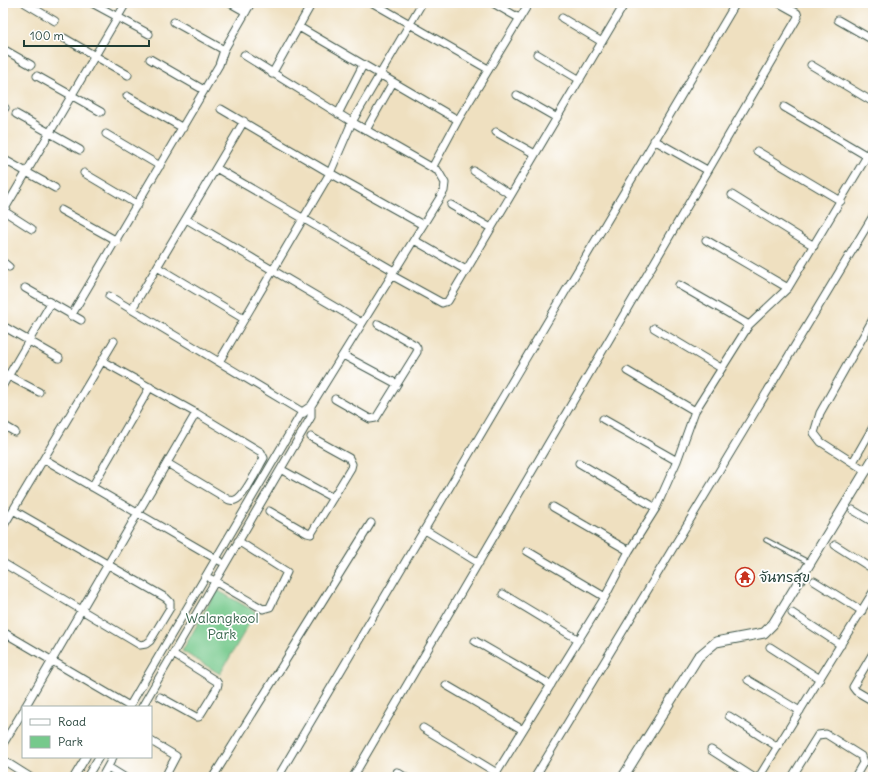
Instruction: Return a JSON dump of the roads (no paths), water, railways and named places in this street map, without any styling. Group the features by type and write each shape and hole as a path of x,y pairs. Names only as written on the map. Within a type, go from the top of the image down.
{"street":[{"path":"25,3 55,21"},
{"path":"92,3 149,34"},
{"path":"32,229 3,212 48,133 126,3"},
{"path":"230,3 246,12"},
{"path":"71,316 117,242 183,128 219,65 224,50 251,3"},
{"path":"272,74 312,3"},
{"path":"373,3 488,70"},
{"path":"219,362 330,173 352,122 422,3"},
{"path":"493,3 519,18"},
{"path":"432,168 458,120 529,3"},
{"path":"216,168 442,303 445,303 536,154 625,3"},
{"path":"278,777 736,3"},
{"path":"353,777 707,170 798,17 797,14 779,3"},
{"path":"562,18 602,42"},
{"path":"838,20 873,40"},
{"path":"174,22 224,50"},
{"path":"299,27 458,120"},
{"path":"64,38 128,75"},
{"path":"3,48 31,65"},
{"path":"537,54 580,80"},
{"path":"131,706 302,412 310,406 343,355 444,192 445,183 438,171 338,114 272,74 244,55"},
{"path":"150,59 204,90"},
{"path":"338,114 363,65"},
{"path":"812,65 873,102"},
{"path":"37,76 101,112"},
{"path":"366,130 393,82"},
{"path":"517,95 557,118"},
{"path":"127,96 183,128"},
{"path":"784,108 867,156"},
{"path":"221,109 244,121 330,173 423,225"},
{"path":"16,114 80,150"},
{"path":"132,310 244,121"},
{"path":"496,132 536,154"},
{"path":"106,134 160,166"},
{"path":"654,140 707,170"},
{"path":"423,728 496,775 606,597 629,551 656,508 677,462 695,411 749,325 788,288 873,146"},
{"path":"757,151 841,201"},
{"path":"3,159 55,188"},
{"path":"474,171 511,195"},
{"path":"84,173 138,205"},
{"path":"732,196 814,246"},
{"path":"451,205 491,228"},
{"path":"61,210 117,242"},
{"path":"535,777 873,216"},
{"path":"186,219 362,323"},
{"path":"414,240 466,270"},
{"path":"706,240 788,288"},
{"path":"157,267 244,319"},
{"path":"679,286 749,325"},
{"path":"25,288 71,316 81,320"},
{"path":"109,296 311,417"},
{"path":"3,385 6,374 29,340 51,303"},
{"path":"866,471 821,442 814,434 820,413 873,319"},
{"path":"335,399 373,420 376,418 417,352 417,348 378,324"},
{"path":"3,326 60,358"},
{"path":"654,328 721,368"},
{"path":"3,527 114,340"},
{"path":"343,355 397,384"},
{"path":"102,361 196,413 263,455 264,458 246,489 240,498 236,500 229,500 167,463"},
{"path":"627,372 695,411"},
{"path":"6,374 38,392"},
{"path":"92,487 150,387"},
{"path":"143,706 238,541 282,470 311,417 310,406"},
{"path":"27,706 109,566 196,413"},
{"path":"603,419 677,462"},
{"path":"3,425 15,432"},
{"path":"853,462 873,427"},
{"path":"269,511 311,534 351,468 351,460 311,437"},
{"path":"623,777 698,657 716,642 764,633 773,624 873,459"},
{"path":"44,460 225,564"},
{"path":"579,463 656,508"},
{"path":"282,470 333,498"},
{"path":"553,507 629,551"},
{"path":"3,564 140,645 146,644 150,641 170,608 170,602 166,598 13,510"},
{"path":"853,510 873,522"},
{"path":"213,777 371,523"},
{"path":"425,530 479,563"},
{"path":"206,576 263,609 270,607 287,572 238,541"},
{"path":"835,545 873,570"},
{"path":"527,551 606,597"},
{"path":"814,581 862,611"},
{"path":"759,777 873,592"},
{"path":"503,594 579,640"},
{"path":"792,613 841,644"},
{"path":"3,633 128,706"},
{"path":"475,641 551,685"},
{"path":"770,647 820,679"},
{"path":"873,653 853,687 856,691 873,701"},
{"path":"160,697 196,717 199,717 217,688 218,684 216,681 173,654"},
{"path":"748,680 800,711"},
{"path":"446,685 523,730"},
{"path":"3,744 22,713"},
{"path":"729,716 778,747"},
{"path":"792,777 818,735 824,733 861,756 863,763 855,777"},
{"path":"152,742 176,756 165,777"},
{"path":"711,750 753,777"},
{"path":"74,777 85,758"},
{"path":"87,777 98,758"},
{"path":"102,777 112,758"},
{"path":"3,760 30,777"},
{"path":"108,767 124,777"},
{"path":"398,772 406,777"}],"lane":[{"path":"766,540 810,564"}],"place":[{"name":"จันทรสุข","path":"745,577"}],"park label":[{"name":"Walangkool Park","path":"222,626"}]}
